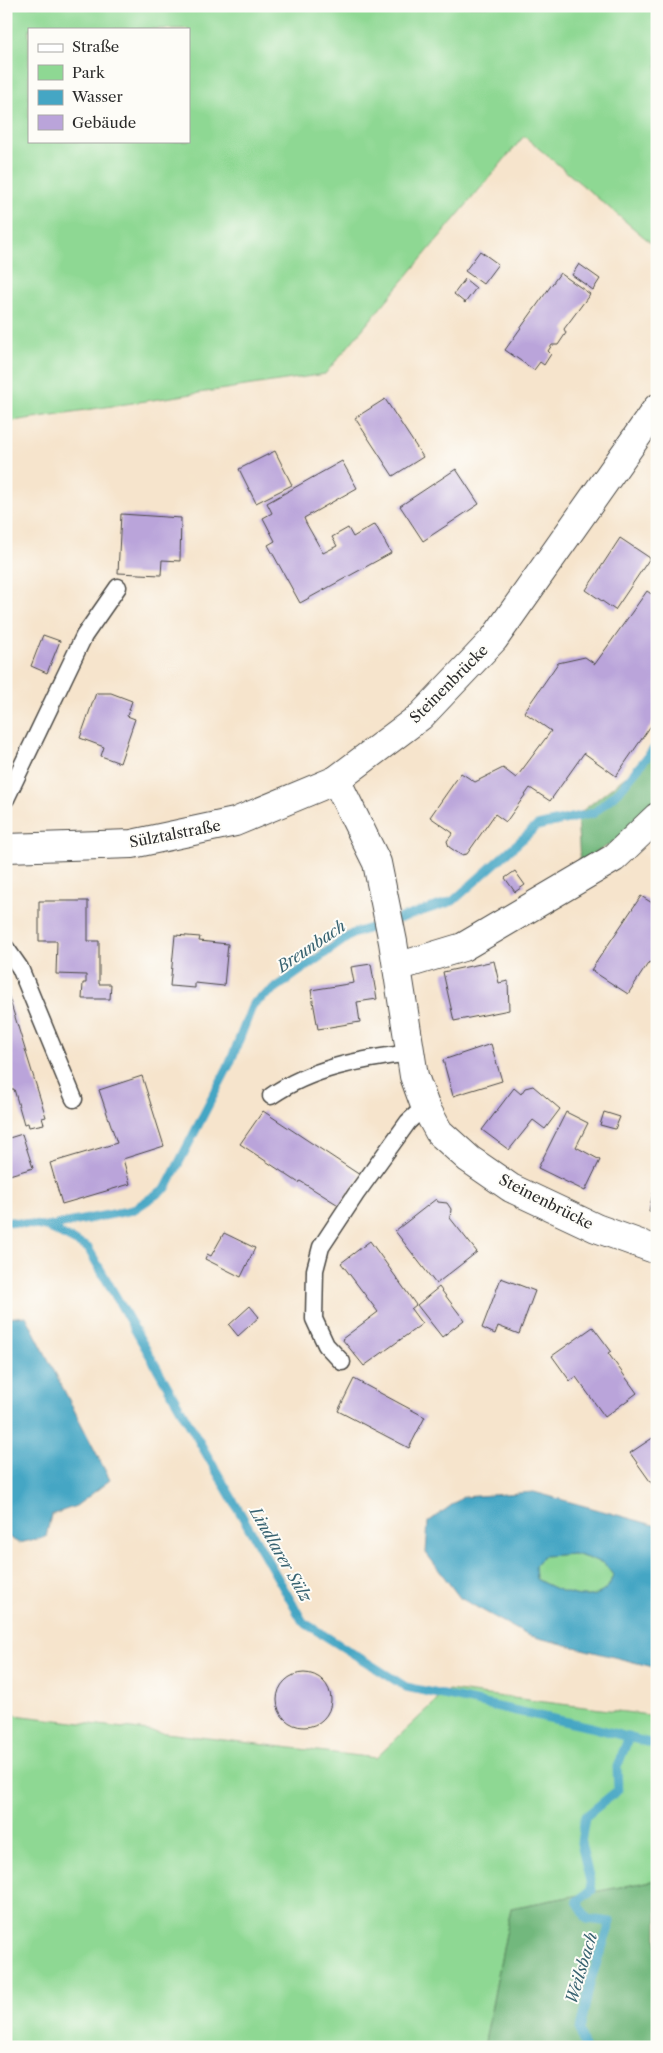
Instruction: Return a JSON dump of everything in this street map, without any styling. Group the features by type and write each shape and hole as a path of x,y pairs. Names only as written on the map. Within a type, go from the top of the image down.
{"main road":[{"name":"Steinenbrücke","path":"657,408 494,639 421,716 336,780 377,863 395,954 414,1076 425,1106 440,1132 469,1159 511,1188 596,1228 657,1250"},
{"name":"Sülztalstraße","path":"6,848 132,844 235,822 336,780"},
{"path":"395,954 463,947 614,858 657,817"}],"lane":[{"path":"6,799 84,636 118,587"},
{"path":"6,948 20,968 74,1099"},
{"path":"271,1096 283,1088 313,1074 371,1058 410,1053"},
{"path":"342,1362 326,1345 314,1319 315,1270 321,1247 356,1194 408,1122 425,1106"}],"green space":[{"path":"6,6 657,6 657,248 524,136 325,374 6,422"},
{"path":"657,746 657,807 629,833 580,862 577,815 629,774"},
{"path":"574,1554 604,1563 613,1575 607,1588 598,1594 581,1596 561,1591 536,1579 535,1566 543,1556"},
{"path":"448,1690 657,1716 657,1880 511,1908 484,2047 6,2047 6,1714 376,1758"},
{"path":"657,1880 657,2047 484,2047 511,1908"}],"water":[{"path":"26,1316 110,1480 76,1506 51,1515 46,1537 19,1543 6,1536 6,1318"},
{"path":"534,1492 657,1526 657,1668 527,1635 460,1598 426,1553 428,1522 463,1497","holes":["574,1554 604,1563 613,1575 606,1589 590,1596 581,1596 561,1591 536,1579 535,1566 543,1556"]}],"building":[{"path":"480,251 498,264 483,284 465,271"},
{"path":"579,264 600,279 593,290 572,275"},
{"path":"560,273 590,294 564,329 566,333 558,345 552,345 548,351 551,354 544,365 540,362 534,370 505,350"},
{"path":"465,279 476,288 465,303 454,294"},
{"path":"385,399 423,457 393,476 355,418"},
{"path":"275,451 292,485 256,503 239,469"},
{"path":"342,461 357,488 304,518 306,523 323,553 337,546 332,537 348,528 353,537 375,524 391,553 300,603 268,545 275,541 263,518 272,513 267,503"},
{"path":"456,469 479,504 423,541 400,506"},
{"path":"121,514 181,518 180,561 162,560 161,575 118,573"},
{"path":"620,538 650,558 615,610 586,590"},
{"path":"647,591 657,598 657,717 616,776 584,753 550,801 530,788 506,822 495,814 467,854 461,855 449,847 447,841 453,833 430,817 461,773 475,782 503,768 516,778 551,731 524,712 558,663 585,657 595,664"},
{"path":"43,635 60,641 47,673 31,666"},
{"path":"96,693 111,693 132,701 127,716 135,719 120,763 101,756 104,747 80,738"},
{"path":"515,871 525,885 515,892 505,878"},
{"path":"641,896 657,906 657,966 649,962 628,994 591,970"},
{"path":"39,901 88,901 88,941 99,941 99,984 111,984 110,999 82,999 83,983 86,983 86,975 56,974 57,941 39,941"},
{"path":"175,935 200,937 199,941 228,944 224,986 195,983 195,988 170,986"},
{"path":"494,961 499,983 508,981 509,1010 454,1021 443,972"},
{"path":"371,964 377,999 357,1002 360,1022 318,1029 311,990 354,983 351,967"},
{"path":"6,988 46,1117 42,1118 44,1124 29,1127 28,1123 24,1124 14,1089 6,1091"},
{"path":"491,1044 502,1081 453,1096 443,1060"},
{"path":"142,1076 164,1146 123,1159 130,1184 62,1204 50,1163 117,1143 99,1090"},
{"path":"533,1086 560,1109 545,1129 533,1120 509,1150 482,1130 514,1088 521,1094 525,1088"},
{"path":"263,1111 360,1175 340,1206 300,1181 299,1183 240,1144"},
{"path":"566,1112 588,1123 576,1147 600,1160 585,1191 538,1168"},
{"path":"604,1112 620,1117 615,1129 600,1125"},
{"path":"22,1134 33,1168 6,1176 6,1139"},
{"path":"653,1193 657,1194 657,1213 649,1211"},
{"path":"436,1199 438,1202 447,1203 451,1209 450,1218 477,1252 436,1284 395,1231"},
{"path":"224,1233 255,1248 241,1277 205,1259 207,1254 211,1256"},
{"path":"370,1241 416,1305 411,1309 422,1324 364,1366 342,1339 378,1312 341,1263"},
{"path":"501,1278 535,1291 519,1334 498,1326 495,1334 482,1328"},
{"path":"439,1287 464,1320 442,1337 417,1305"},
{"path":"250,1306 259,1317 238,1336 229,1325"},
{"path":"593,1327 611,1351 608,1353 637,1393 605,1417 576,1377 570,1381 552,1356"},
{"path":"354,1379 425,1417 409,1448 338,1411"},
{"path":"657,1435 657,1481 652,1484 630,1453"},
{"path":"304,1673 314,1675 323,1681 329,1690 331,1700 329,1710 323,1719 314,1725 304,1727 294,1725 285,1719 279,1710 277,1700 279,1690 285,1681 294,1675"}],"waterway":[{"name":"Breunbach","path":"47,1227 133,1210 166,1188 230,1063 253,1004 352,934 453,901 537,826 594,813 620,790 657,745"},
{"name":"Lindlarer Sülz","path":"6,1221 47,1227 88,1248 303,1622 406,1687 591,1727 657,1745"},
{"name":"Weilsbach","path":"584,2047 580,2030 591,1979 611,1922 587,1919 577,1901 592,1890 581,1843 585,1817 618,1790 617,1767 629,1737"}]}
